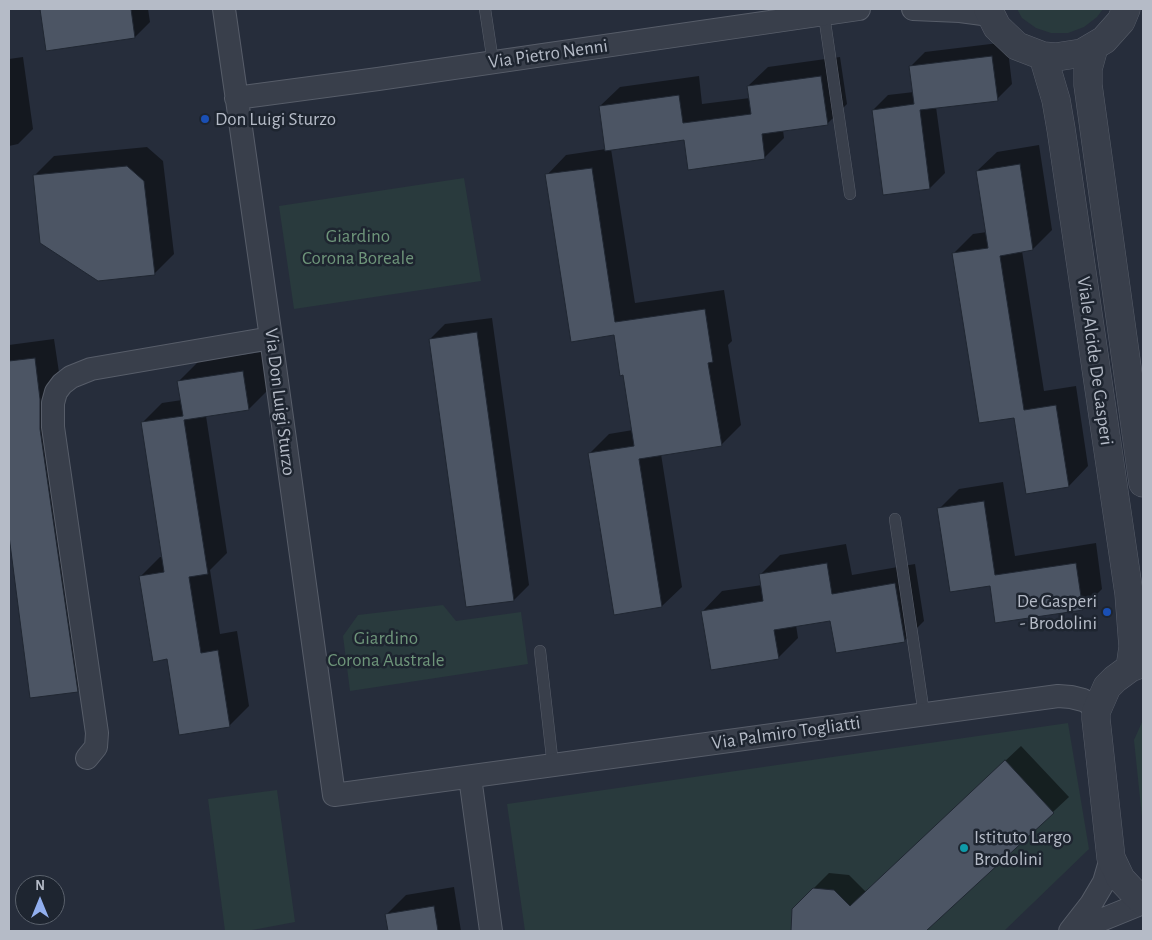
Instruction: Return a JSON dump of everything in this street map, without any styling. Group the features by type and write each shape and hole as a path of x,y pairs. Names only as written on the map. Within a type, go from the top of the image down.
{"street":[{"name":"Via Don Luigi Sturzo","path":"224,9 272,338 334,794"},
{"name":"Via Pietro Nenni","path":"236,98 858,9"},
{"path":"913,9 989,12 997,27 1017,46 1043,56 1069,56 1094,47 1113,32 1121,21 1126,9"},
{"name":"Viale Alcide De Gasperi","path":"1094,47 1088,69 1088,85 1143,483"},
{"name":"Viale Alcide De Gasperi","path":"1043,56 1056,100 1061,129 1129,594 1133,647 1137,666"},
{"path":"87,758 96,747 98,733 53,427 53,403 56,392 71,377 91,368 272,338"},
{"path":"1074,931 1143,902 1121,879 1111,858 1097,737 1096,712 1107,687 1115,678 1137,666"},
{"name":"Via Palmiro Togliatti","path":"334,794 1064,696 1083,700 1092,706 1096,712"},
{"path":"470,777 491,931"},
{"path":"1070,931 1091,904 1104,882 1111,858"}],"lane":[{"path":"485,9 493,62"},
{"path":"824,15 850,194"},
{"path":"895,519 924,714"},
{"path":"540,651 553,766"}],"green space":[{"path":"1017,9 1103,9 1097,17 1084,27 1068,33 1051,33 1036,28 1022,18"},
{"name":"Giardino Corona Boreale","path":"464,178 481,281 294,309 279,206"},
{"name":"Giardino Corona Australe","path":"443,605 456,621 521,612 528,664 350,691 343,636 358,615"},
{"path":"1143,720 1143,827 1134,740"},
{"path":"1068,723 1089,849 1004,931 525,931 507,804"},
{"path":"277,790 295,922 247,931 225,931 208,799"}],"building":[{"path":"40,9 131,9 135,38 46,51"},
{"path":"992,56 998,101 920,110 930,189 883,195 872,110 914,104 909,66"},
{"path":"821,76 828,125 762,134 765,159 688,170 684,140 605,151 599,106 679,95 683,123 751,114 747,86"},
{"path":"1020,164 1033,250 1000,256 1024,410 1056,405 1069,487 1026,494 1014,418 979,423 952,253 988,248 976,171"},
{"path":"127,166 144,181 155,275 98,281 40,243 33,175"},
{"path":"592,168 615,322 705,309 713,362 708,363 722,446 639,459 662,607 614,615 588,453 634,446 623,375 620,376 614,335 571,342 545,174"},
{"path":"477,332 514,601 466,607 429,339"},
{"path":"35,358 40,399 40,429 78,692 30,698 9,536 9,361"},
{"path":"243,371 249,410 184,420 208,574 189,577 201,653 218,650 230,727 179,735 167,659 153,662 139,576 164,572 141,422 183,416 177,381"},
{"path":"984,501 995,575 1076,563 1083,610 995,623 990,586 950,592 937,508"},
{"path":"827,563 832,594 895,583 905,642 836,653 830,621 774,630 779,659 711,670 701,611 763,601 759,574"},
{"name":"Istituto Largo Brodolini","path":"1005,760 1054,813 926,931 791,931 792,909 813,888 834,890 850,906"},
{"path":"434,906 438,931 388,931 385,914"}],"place":[{"name":"Don Luigi Sturzo","path":"205,119"},
{"name":"De Gasperi - Brodolini","path":"1107,612"},
{"name":"Istituto Largo Brodolini","path":"964,848"}]}
